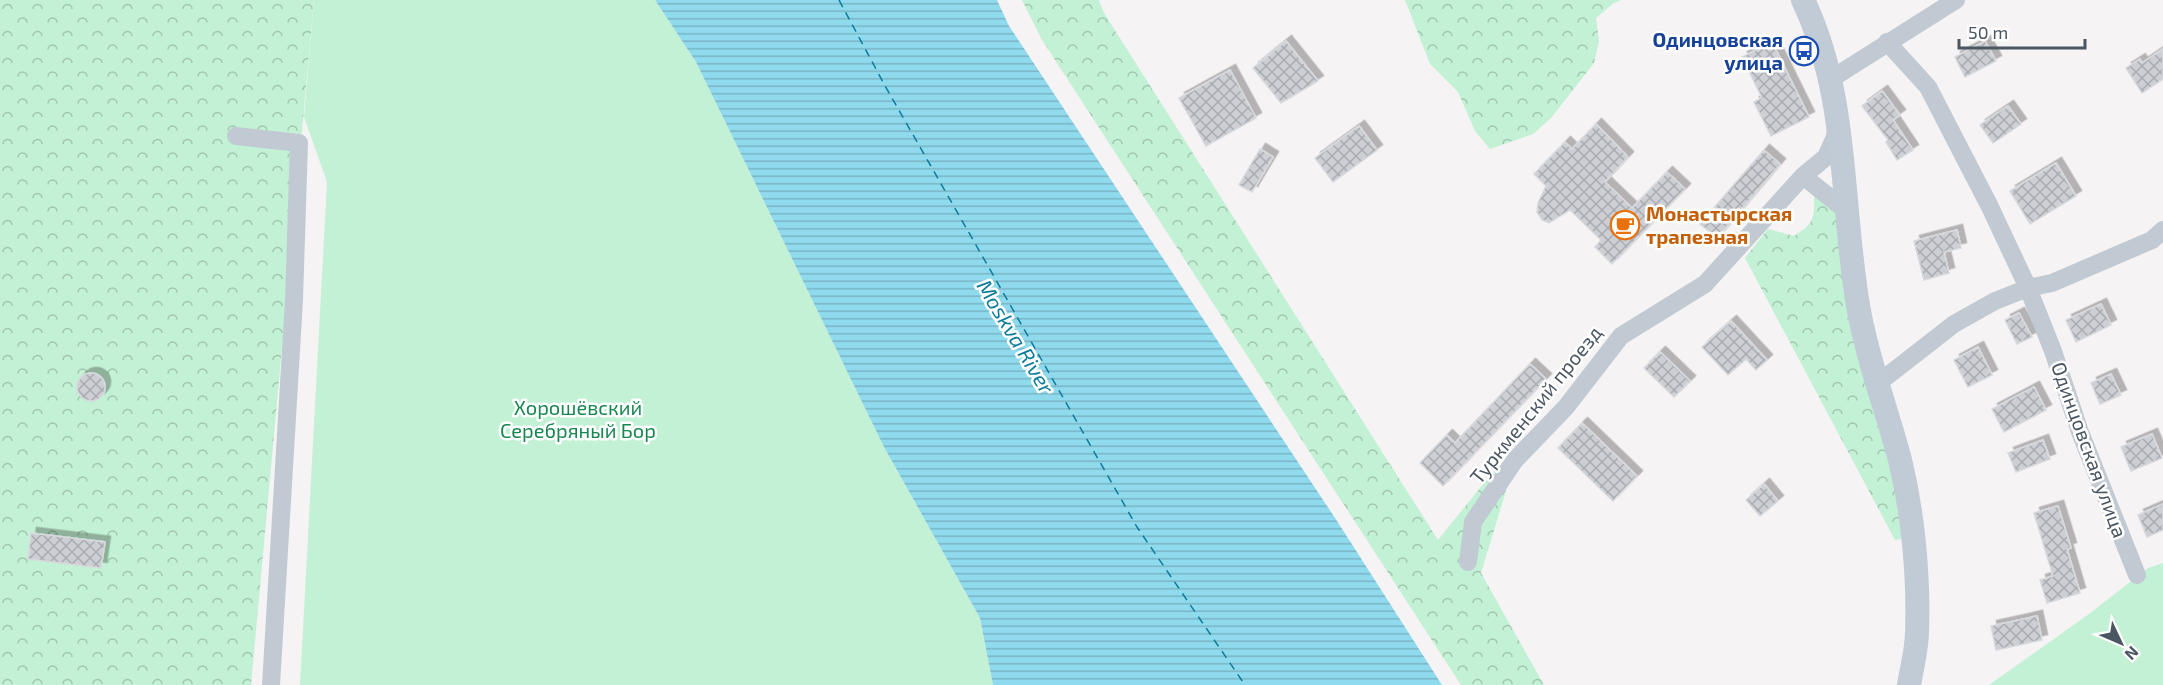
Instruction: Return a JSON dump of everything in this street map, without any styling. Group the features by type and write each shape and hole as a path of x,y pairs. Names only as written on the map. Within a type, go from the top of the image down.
{"street":[{"path":"1803,0 1820,39 1831,79 1859,312 1876,384 1899,458 1914,549 1917,633 1910,685"},
{"path":"1831,79 1956,0"},
{"name":"Одинцовская улица","path":"1887,42 1928,87 2028,288 2053,351 2084,442 2137,575"},
{"name":"Туркменский проезд","path":"1468,562 1473,522 1515,460 1566,407 1621,336 1705,284 1803,176 1826,157 1835,137 1837,118"},
{"path":"236,136 299,143 294,300 271,685"},
{"path":"1803,176 1848,212"},
{"path":"1876,384 1954,324 1995,301 2028,288 2052,283 2152,240 2163,230"}],"green space":[{"path":"0,0 314,0 251,685 0,685"},
{"name":"Хорошёвский Серебряный Бор","path":"314,0 655,0 696,62 884,447 980,618 993,685 300,685 327,182 304,117"},
{"path":"1022,0 1099,0 1104,13 1438,540 1497,467 1509,481 1481,573 1544,685 1461,685 1042,40"},
{"path":"1405,0 1621,0 1596,18 1599,41 1594,63 1551,118 1533,134 1490,149 1475,131 1458,92 1430,64"},
{"path":"1814,196 1833,206 1843,237 1894,465 1906,538 1895,540 1745,258 1768,229 1794,236 1805,228 1812,220"},
{"path":"2163,563 2163,685 1989,685 2089,614 2148,568"}],"water":[{"name":"Moskva River","path":"655,0 997,0 1009,26 1337,521 1442,685 993,685 980,618 884,447 696,62"}],"building":[{"path":"1286,41 1318,81 1281,103 1253,68"},
{"path":"1985,41 1996,61 1965,77 1955,57"},
{"path":"1772,42 1809,117 1771,136 1754,102 1762,98 1742,57"},
{"path":"2163,49 2163,79 2142,93 2126,68 2140,59 2142,63"},
{"path":"1230,70 1256,118 1206,146 1179,98"},
{"path":"1882,91 1900,115 1893,120 1913,150 1897,160 1886,142 1888,140 1862,106"},
{"path":"2008,106 2021,124 1993,143 1980,125"},
{"path":"1596,124 1628,157 1605,182 1632,208 1667,172 1685,189 1612,264 1595,247 1601,240 1570,210 1549,223 1542,220 1537,212 1538,203 1546,186 1534,174 1565,142 1572,149"},
{"path":"1359,126 1377,150 1333,182 1315,158"},
{"path":"1260,149 1273,157 1252,192 1239,185"},
{"path":"1764,150 1780,164 1717,238 1700,224"},
{"path":"2056,163 2076,196 2030,224 2010,191"},
{"path":"1957,230 1961,248 1944,252 1949,273 1924,280 1914,241"},
{"path":"2101,304 2111,325 2076,342 2066,320"},
{"path":"2019,313 2032,337 2017,344 2005,320"},
{"path":"1731,321 1767,360 1756,370 1746,359 1728,375 1702,347"},
{"path":"1978,347 1992,375 1968,387 1954,360"},
{"path":"1660,352 1690,381 1674,397 1644,368"},
{"path":"1530,364 1546,379 1443,486 1420,463 1447,435 1455,443"},
{"path":"91,373 101,377 105,387 101,397 91,401 81,397 77,387 81,377"},
{"path":"2111,374 2121,395 2100,404 2091,383"},
{"path":"2034,387 2046,410 2004,432 1992,409"},
{"path":"1582,423 1637,476 1613,501 1558,448"},
{"path":"2152,434 2162,458 2131,471 2121,447"},
{"path":"2043,440 2050,459 2016,472 2008,453"},
{"path":"1764,484 1778,501 1760,516 1746,500"},
{"path":"2163,504 2163,530 2147,537 2138,515"},
{"path":"2058,506 2071,548 2067,549 2080,593 2047,603 2040,580 2053,576 2034,513"},
{"path":"31,533 105,542 101,568 28,559"},
{"path":"2037,616 2042,640 1996,650 1991,626"}],"ferry route":[{"path":"839,0 884,84 1137,527 1245,685"}],"place":[{"name":"Одинцовская улица","path":"1804,51"},
{"name":"Монастырская трапезная","path":"1625,225"}]}
